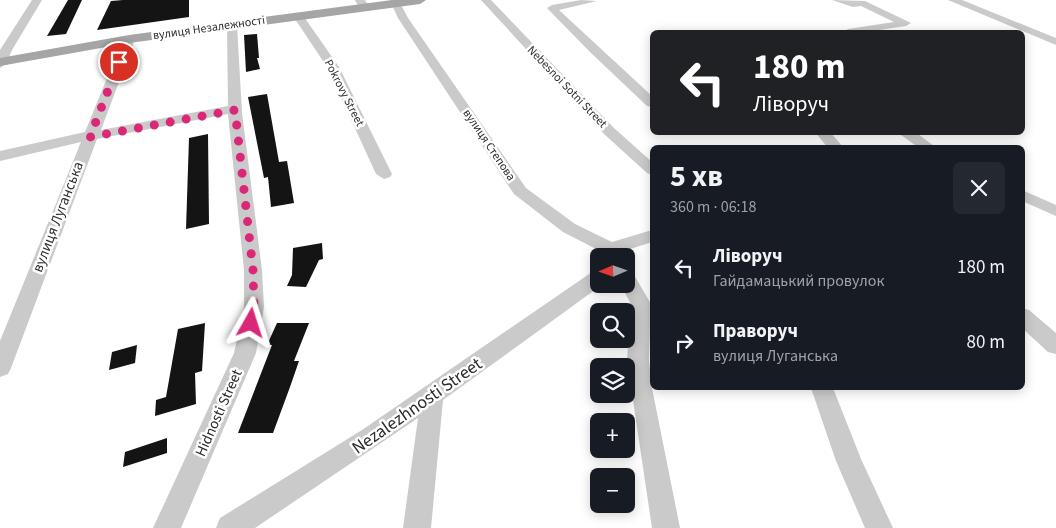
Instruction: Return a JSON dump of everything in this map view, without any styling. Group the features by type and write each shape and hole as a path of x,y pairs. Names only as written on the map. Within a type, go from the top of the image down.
{"main road":[{"name":"вулиця Незалежності","path":"0,62 129,39 298,16 362,4 420,0"}],"street":[{"path":"0,62 37,0"},
{"name":"Nebesnoi Sotni Street","path":"486,0 609,131 650,168"},
{"path":"837,0 853,4 862,3 906,23 861,30"},
{"path":"953,0 1056,42"},
{"path":"592,1 552,8 650,102"},
{"name":"вулиця Степова","path":"396,3 402,18 520,191 569,228 601,248"},
{"name":"Pokrovy Street","path":"298,16 333,67 384,174"},
{"name":"Hidnosti Street","path":"167,528 245,353 254,308 253,270 235,110 232,25"},
{"name":"вулиця Луганська","path":"0,368 129,39"},
{"path":"0,156 49,144 235,110"},
{"path":"825,135 834,145"},
{"path":"909,135 925,145"},
{"path":"1025,196 1056,211"},
{"path":"625,248 650,237"},
{"name":"Nezalezhnosti Street","path":"230,528 307,482 432,397 590,283"},
{"path":"635,293 641,304 638,360 666,528"},
{"path":"1025,318 1056,346"},
{"path":"823,390 849,461 879,528"},
{"path":"417,528 432,397"}],"building":[{"path":"68,0 82,0 66,34 47,36"},
{"path":"189,0 189,17 97,30 111,1"},
{"path":"257,34 259,58 257,58 260,69 246,72 244,35"},
{"path":"267,94 279,162 287,161 294,203 271,207 268,177 264,178 248,97"},
{"path":"208,134 209,224 186,229 189,138"},
{"path":"322,243 323,259 319,260 306,287 287,286 292,275 293,248"},
{"path":"205,323 202,371 195,373 196,404 155,416 156,400 166,397 178,329"},
{"path":"277,323 309,323 294,361 299,361 290,387 273,433 238,433 272,345 267,345"},
{"path":"137,345 135,363 109,370 112,352"},
{"path":"167,438 167,453 123,467 125,452"}],"route":[{"path":"119,62 90,137 235,110 253,270 254,308 251,323"}]}
